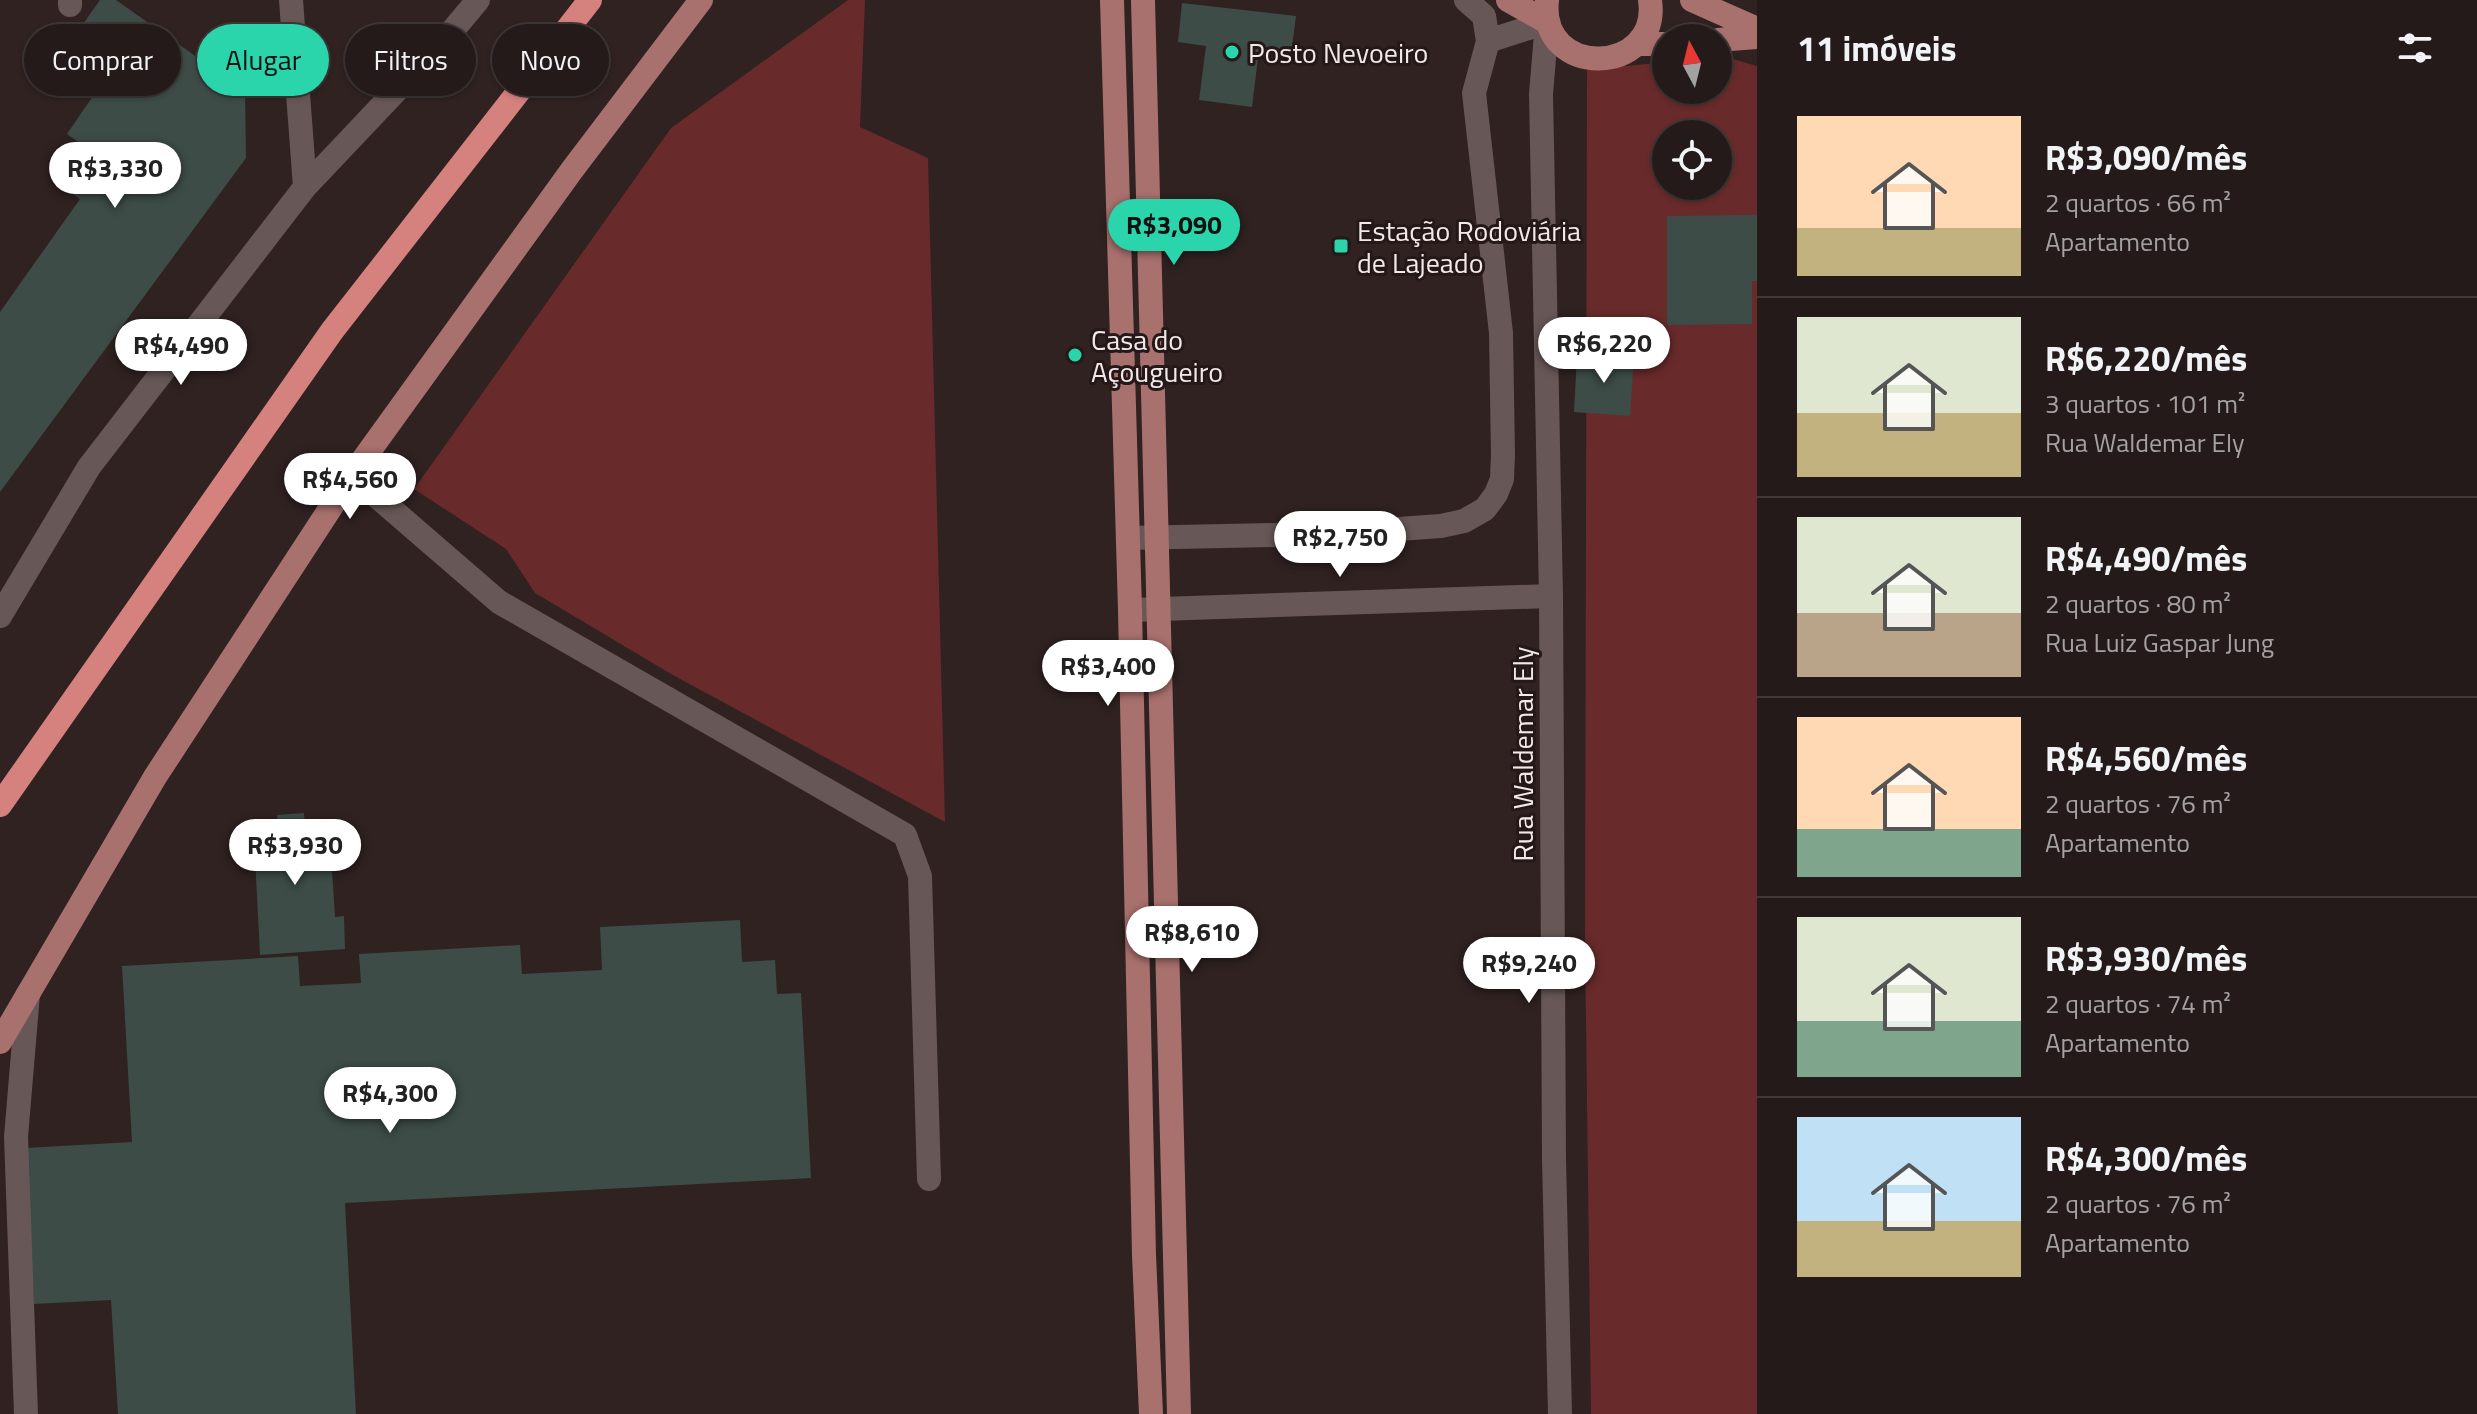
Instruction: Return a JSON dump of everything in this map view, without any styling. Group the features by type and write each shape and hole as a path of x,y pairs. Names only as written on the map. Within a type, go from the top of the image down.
{"highway":[{"path":"0,805 332,331 590,0"}],"main road":[{"path":"0,1042 155,777 352,475 572,170 701,0"},
{"path":"1112,0 1130,610 1144,1255 1151,1414"},
{"path":"1143,0 1179,1414"},
{"path":"1508,0 1547,11 1558,41 1575,55 1597,60 1618,57 1637,44 1650,19 1650,0"},
{"path":"1692,0 1757,29"},
{"path":"1732,39 1757,37"},
{"path":"1637,44 1652,44"},
{"path":"1138,970 1167,968"}],"street":[{"path":"291,0 305,187"},
{"path":"0,616 89,467 305,187 448,36 478,0"},
{"path":"1128,538 1327,534 1441,526 1464,521 1485,509 1496,494 1502,479 1503,454 1501,333 1474,93 1488,41 1484,16 1466,0"},
{"path":"1488,41 1547,11"},
{"name":"Rua Waldemar Ely","path":"1547,11 1541,94 1551,596 1554,1159 1560,1414"},
{"path":"352,475 499,602 905,835 920,876 929,1179"},
{"path":"1130,610 1551,596"},
{"path":"26,1414 16,1137 28,994"}],"shaded area":[{"path":"848,0 865,0 860,127 928,158 945,822 671,674 535,593 506,549 414,489 671,128"},
{"path":"1732,59 1757,66 1757,1414 1591,1414 1585,947 1587,70 1652,63 1652,104 1732,104"}],"building":[{"path":"100,0 116,0 150,24 83,24"},
{"path":"1182,3 1296,16 1291,54 1259,50 1252,107 1199,100 1206,46 1178,42"},
{"path":"181,46 197,57 197,96 245,96 246,158 0,492 0,312 80,199 59,184 85,147 67,134 93,96 181,96"},
{"path":"1757,215 1757,281 1752,281 1752,324 1667,325 1667,216"},
{"path":"1577,355 1634,358 1630,416 1574,412"},
{"path":"304,813 305,825 329,823 335,917 344,916 345,949 260,955 255,857 248,858 246,828 278,826 277,815"},
{"path":"740,920 742,962 775,960 777,994 801,993 811,1178 345,1203 356,1414 118,1414 111,1300 34,1304 26,1148 132,1142 122,966 298,956 300,986 361,983 359,954 520,945 522,974 602,970 600,927"}],"place":[{"name":"Posto Nevoeiro","path":"1232,52"},
{"name":"Estação Rodoviária de Lajeado","path":"1341,246"},
{"name":"Casa do Açougueiro","path":"1075,355"}]}
